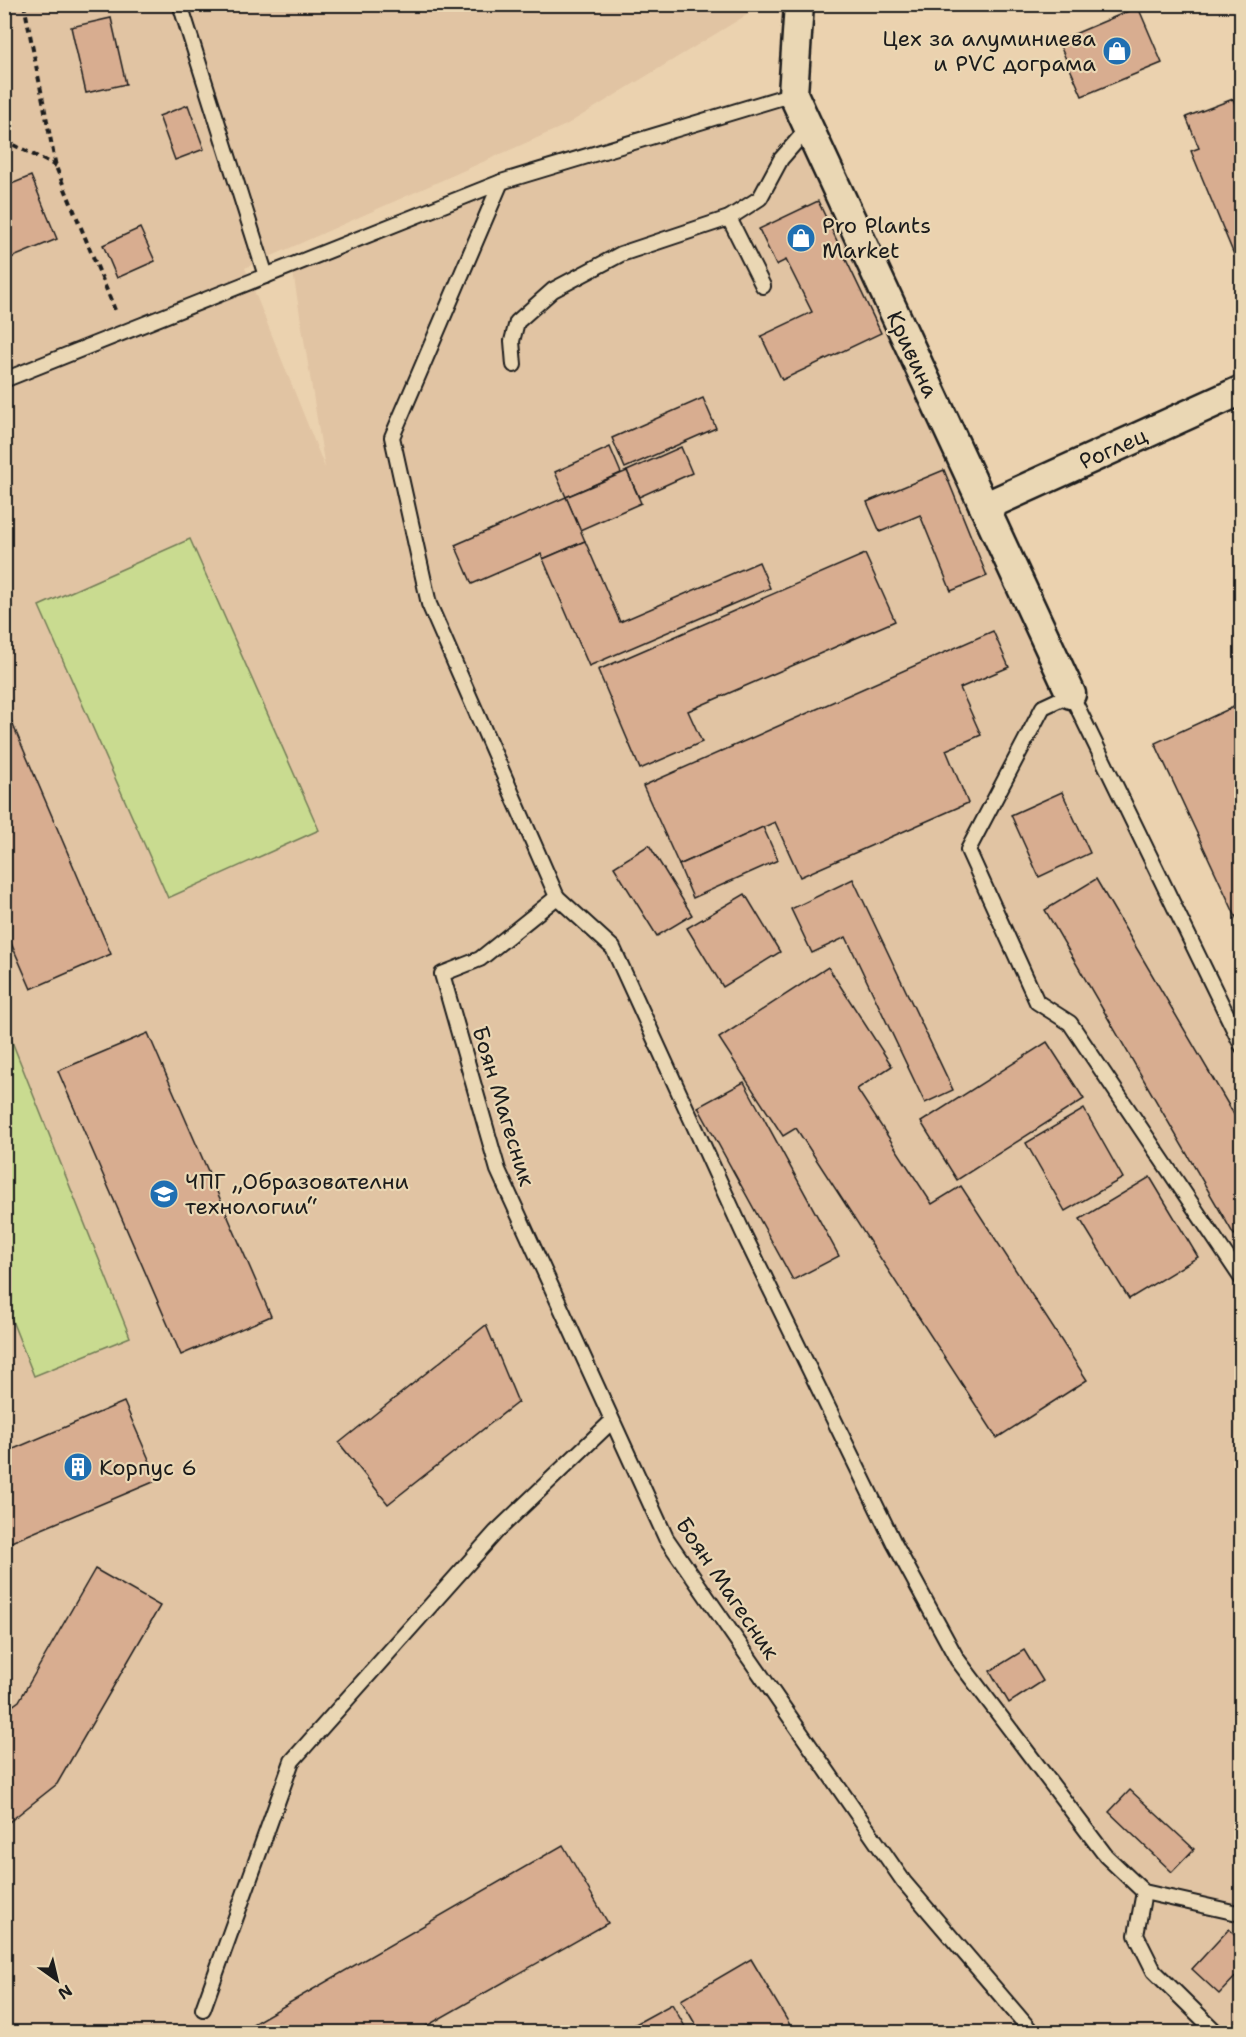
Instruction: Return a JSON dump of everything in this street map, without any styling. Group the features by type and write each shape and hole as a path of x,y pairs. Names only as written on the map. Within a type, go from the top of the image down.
{"street":[{"name":"Кривина","path":"799,4 793,94 1071,694"},
{"name":"Роглец","path":"984,507 1242,390"}],"lane":[{"path":"180,4 266,276"},
{"path":"4,380 501,182 793,94"},
{"path":"514,365 512,340 517,322 553,290 621,254 729,218 760,198 781,159 808,128"},
{"path":"501,182 392,437 429,604 557,897 613,948 755,1258 894,1543 957,1659 1106,1856 1144,1892 1242,1914"},
{"path":"729,218 763,286"},
{"path":"1242,1046 1071,694 1043,707 968,850 1037,1002 1070,1023 1242,1279"},
{"name":"Боян Магесник","path":"557,897 480,959 442,974 498,1170 666,1538 904,1882 1032,2032"},
{"path":"203,2009 292,1761 496,1532 612,1422"},
{"path":"1144,1892 1136,1935 1154,1971 1216,2032"}],"path":[{"path":"24,4 56,167 124,333"},
{"path":"4,140 56,167"},
{"path":"1242,459 1239,463 1242,469"}],"shaded area":[{"path":"5,5 763,5 566,125 245,268 325,468 292,266 501,182 793,94 1241,1046 1241,2032 5,2032"}],"green space":[{"path":"190,539 319,830 168,898 39,606"},
{"path":"5,1024 130,1337 34,1376 5,1303"}],"building":[{"path":"1138,7 1162,63 1082,96 1058,41"},
{"path":"111,18 126,84 86,93 71,27"},
{"path":"1233,99 1242,120 1242,274 1191,151 1199,148 1186,117"},
{"path":"188,105 204,149 175,160 159,116"},
{"path":"31,176 57,239 4,261 4,187"},
{"path":"818,201 881,333 782,380 761,336 812,312 786,260 776,265 759,229"},
{"path":"140,228 155,261 117,278 103,245"},
{"path":"703,398 716,428 625,468 612,438"},
{"path":"610,447 621,473 566,497 555,472"},
{"path":"681,447 692,473 639,497 627,471"},
{"path":"944,470 987,576 951,591 920,515 880,532 867,502"},
{"path":"627,471 641,503 580,530 566,497"},
{"path":"566,497 585,541 543,559 541,554 472,584 455,545"},
{"path":"585,541 620,622 759,562 770,588 589,666 543,559"},
{"path":"865,554 895,621 688,711 702,742 640,769 598,670"},
{"path":"993,631 1009,667 960,688 981,735 946,750 968,803 800,877 775,822 679,865 643,786"},
{"path":"1242,703 1242,930 1155,743"},
{"path":"4,704 111,954 31,989 4,927"},
{"path":"1062,792 1090,853 1039,877 1011,815"},
{"path":"763,827 778,860 693,898 679,865"},
{"path":"649,845 692,915 657,936 614,867"},
{"path":"853,879 953,1090 925,1103 846,937 812,953 791,909"},
{"path":"1096,879 1242,1128 1242,1230 1234,1235 1045,910"},
{"path":"745,894 780,952 723,987 687,928"},
{"path":"828,967 892,1066 857,1089 932,1204 961,1186 1087,1380 997,1438 796,1128 783,1136 719,1038"},
{"path":"148,1033 271,1316 181,1355 58,1071"},
{"path":"1047,1042 1084,1099 957,1180 921,1122"},
{"path":"744,1082 839,1256 793,1280 698,1107"},
{"path":"1084,1109 1123,1178 1065,1211 1026,1143"},
{"path":"1150,1177 1198,1257 1129,1299 1080,1219"},
{"path":"486,1325 518,1402 388,1504 339,1443"},
{"name":"Корпус 6","path":"124,1402 158,1480 4,1545 4,1453"},
{"path":"95,1569 160,1606 57,1784 4,1826 4,1712 19,1701"},
{"path":"1024,1650 1043,1681 1009,1703 990,1671"},
{"path":"1130,1790 1194,1849 1172,1872 1109,1812"},
{"path":"563,1845 608,1923 416,2032 256,2032 251,2025"},
{"path":"1229,1929 1242,1941 1242,1970 1219,1994 1192,1969"},
{"path":"751,1959 790,2025 778,2032 700,2032 681,2000"},
{"path":"672,2004 688,2032 621,2032"}],"place":[{"name":"Цех за алуминиева и PVC дограма","path":"1117,51"},
{"name":"Pro Plants Market","path":"801,238"},
{"name":"ЧПГ „Образователни технологии“","path":"164,1194"},
{"name":"Корпус 6","path":"78,1467"}]}
